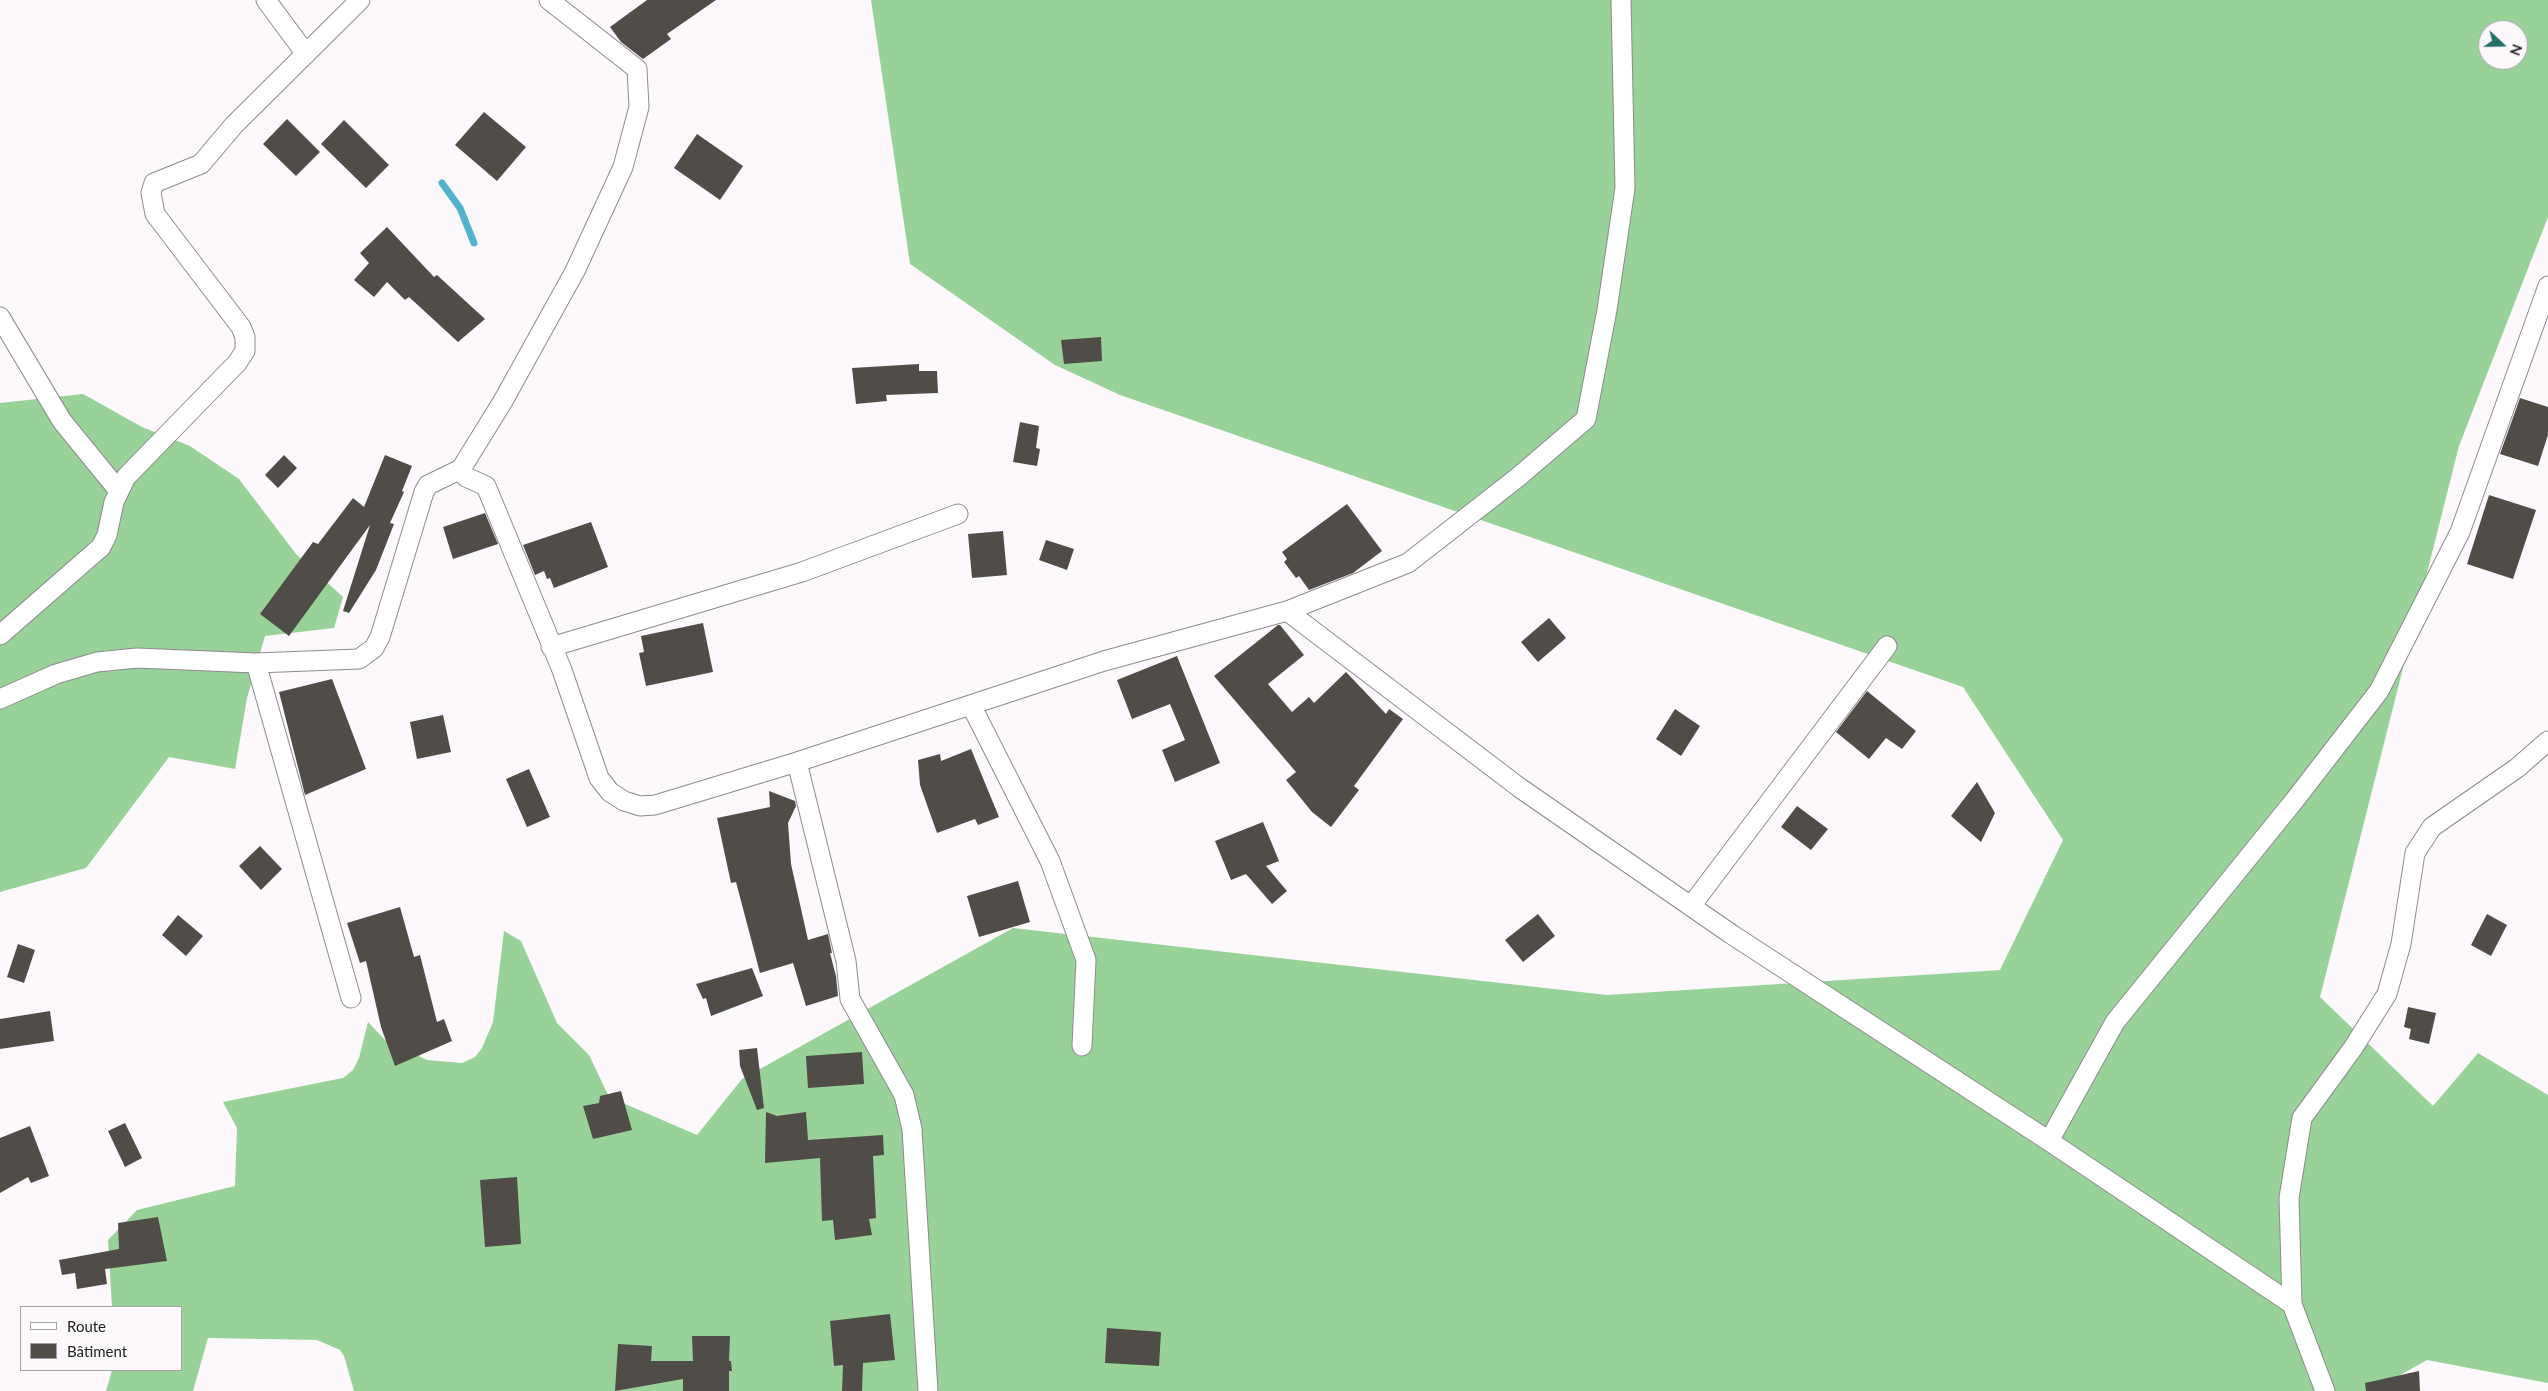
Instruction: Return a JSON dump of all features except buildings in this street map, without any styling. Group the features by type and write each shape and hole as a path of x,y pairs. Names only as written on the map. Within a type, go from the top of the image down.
{"street":[{"path":"266,0 306,54"},
{"path":"0,635 101,547 107,535 119,491 126,477 237,363 245,351 246,337 241,327 155,214 151,193 154,183 201,164 234,125 360,0"},
{"path":"0,699 56,674 97,662 137,658 256,663 359,659 374,648 380,637 424,492 428,485 461,469 503,401 575,272 623,167 638,107 637,68 549,0"},
{"path":"461,469 466,477 486,486 562,670 599,778 610,792 624,801 640,806 655,805 797,762 1104,661 1287,610 1408,563 1517,478 1586,419 1607,310 1625,188 1621,0"},
{"path":"2049,1140 2115,1022 2294,801 2379,691 2460,532 2548,286"},
{"path":"0,317 62,421 119,491"},
{"path":"551,647 802,572 958,514"},
{"path":"1287,610 1520,788 1691,906 2049,1140 2292,1304"},
{"path":"1691,906 1887,646"},
{"path":"256,663 351,998"},
{"path":"971,705 1050,861 1086,960 1082,1046"},
{"path":"2325,1391 2292,1304 2288,1198 2302,1118 2352,1048 2387,994 2401,944 2415,853 2432,827 2517,768 2548,741"},
{"path":"797,762 846,961 850,999 904,1095 912,1129 928,1391"}],"green space":[{"path":"871,0 2548,0 2548,217 2459,446 2320,997 2433,1106 2478,1053 2548,1095 2548,1383 2427,1360 2372,1391 354,1391 344,1356 340,1350 317,1340 208,1338 193,1391 106,1391 112,1371 182,1371 182,1306 112,1306 108,1240 137,1210 235,1186 237,1128 223,1102 343,1078 353,1070 359,1058 368,1022 385,1040 427,1060 462,1063 475,1057 482,1048 493,1022 504,931 521,941 557,1023 589,1055 609,1097 697,1135 742,1079 1013,928 1607,995 2000,970 2063,840 1963,687 1120,395 1055,365 910,264"},
{"path":"83,394 142,427 190,446 239,479 296,554 343,597 334,628 265,636 247,698 235,769 169,757 86,868 0,892 0,403"}],"waterway":[{"path":"442,183 460,208 474,243"}]}
